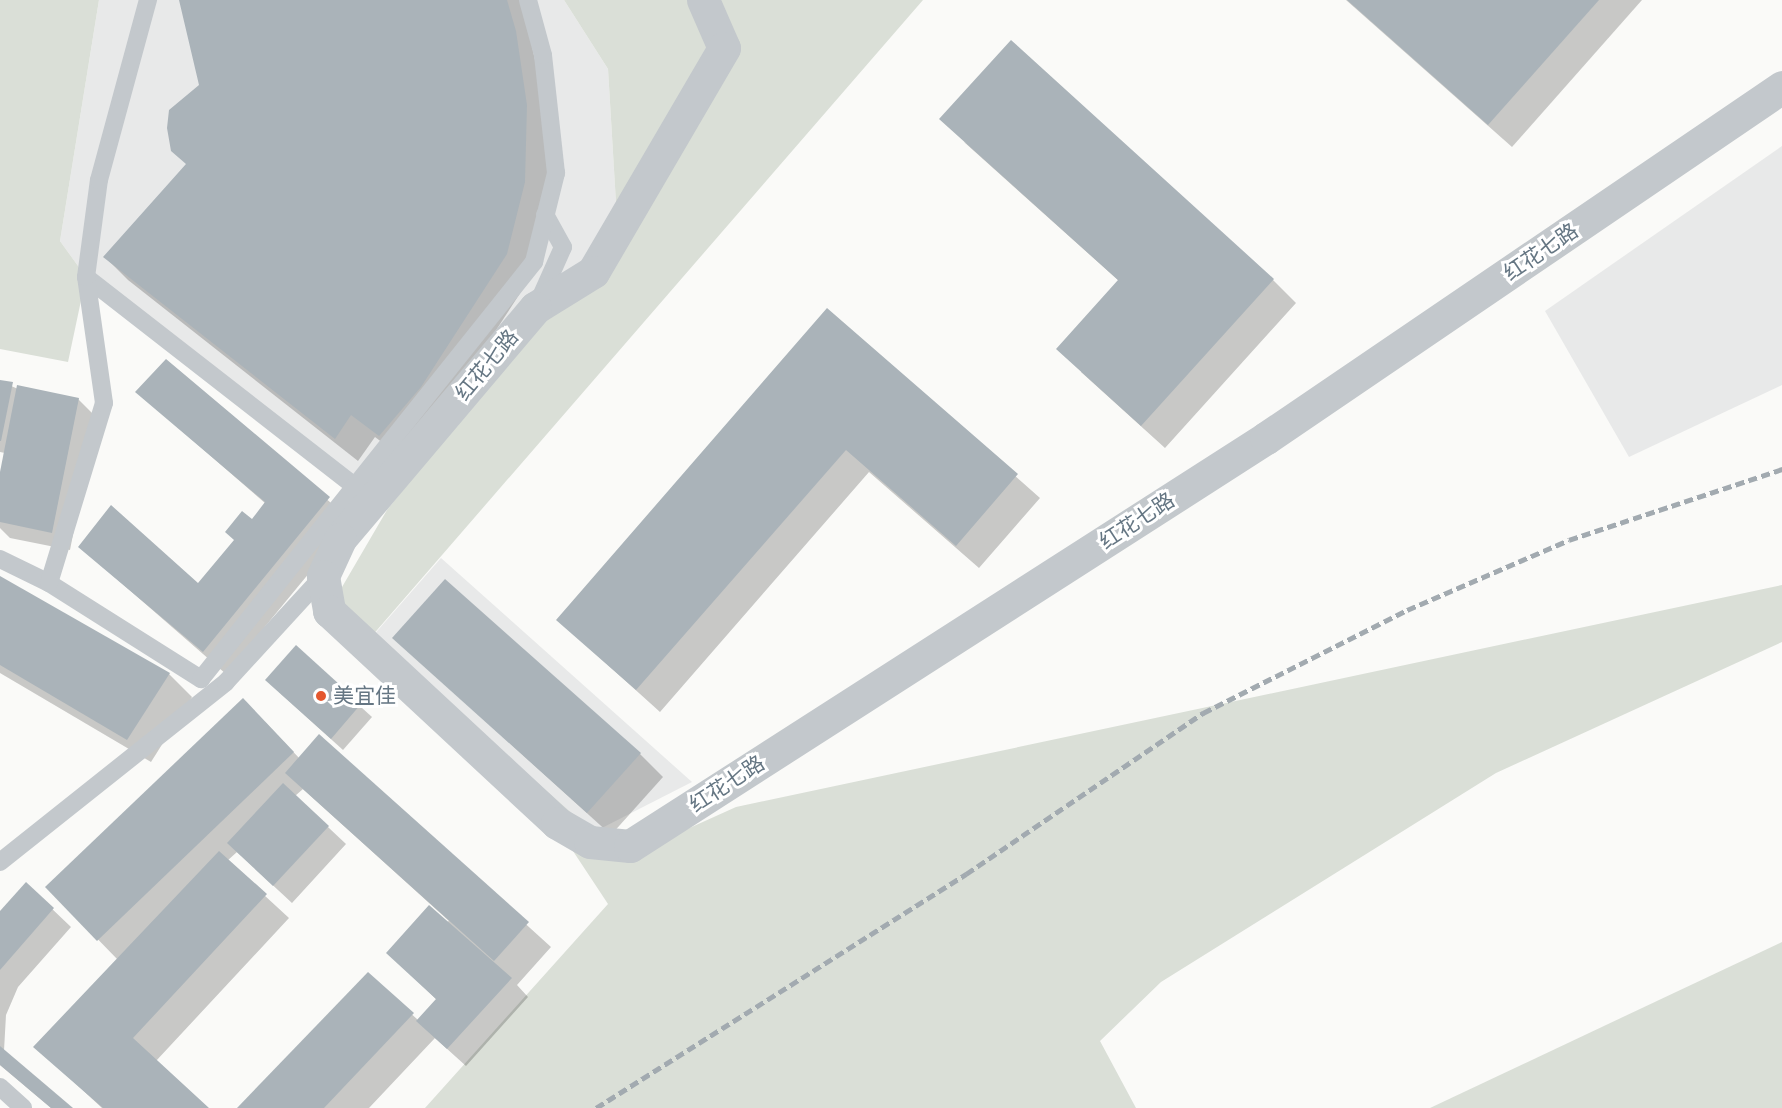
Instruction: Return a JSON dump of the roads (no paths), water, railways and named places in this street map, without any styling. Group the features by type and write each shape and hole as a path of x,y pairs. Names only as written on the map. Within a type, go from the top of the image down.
{"street":[{"name":"红花七路","path":"703,0 724,48 593,272 535,308 340,539 323,576 329,611 557,823 590,842 630,846 1266,438 1782,87"}],"lane":[{"path":"49,584 104,403 86,277 99,180 148,0"},
{"path":"0,558 49,584 201,679 534,262 556,173 543,55 528,0"},
{"path":"535,308 563,247 545,215"},
{"path":"86,277 356,487"},
{"path":"0,862 226,682 323,576"},
{"path":"0,1087 23,1108"}],"railway":[{"path":"596,1108 966,874 1203,713 1407,610 1569,540 1782,469"}],"place":[{"name":"美宜佳","path":"321,696"}]}
